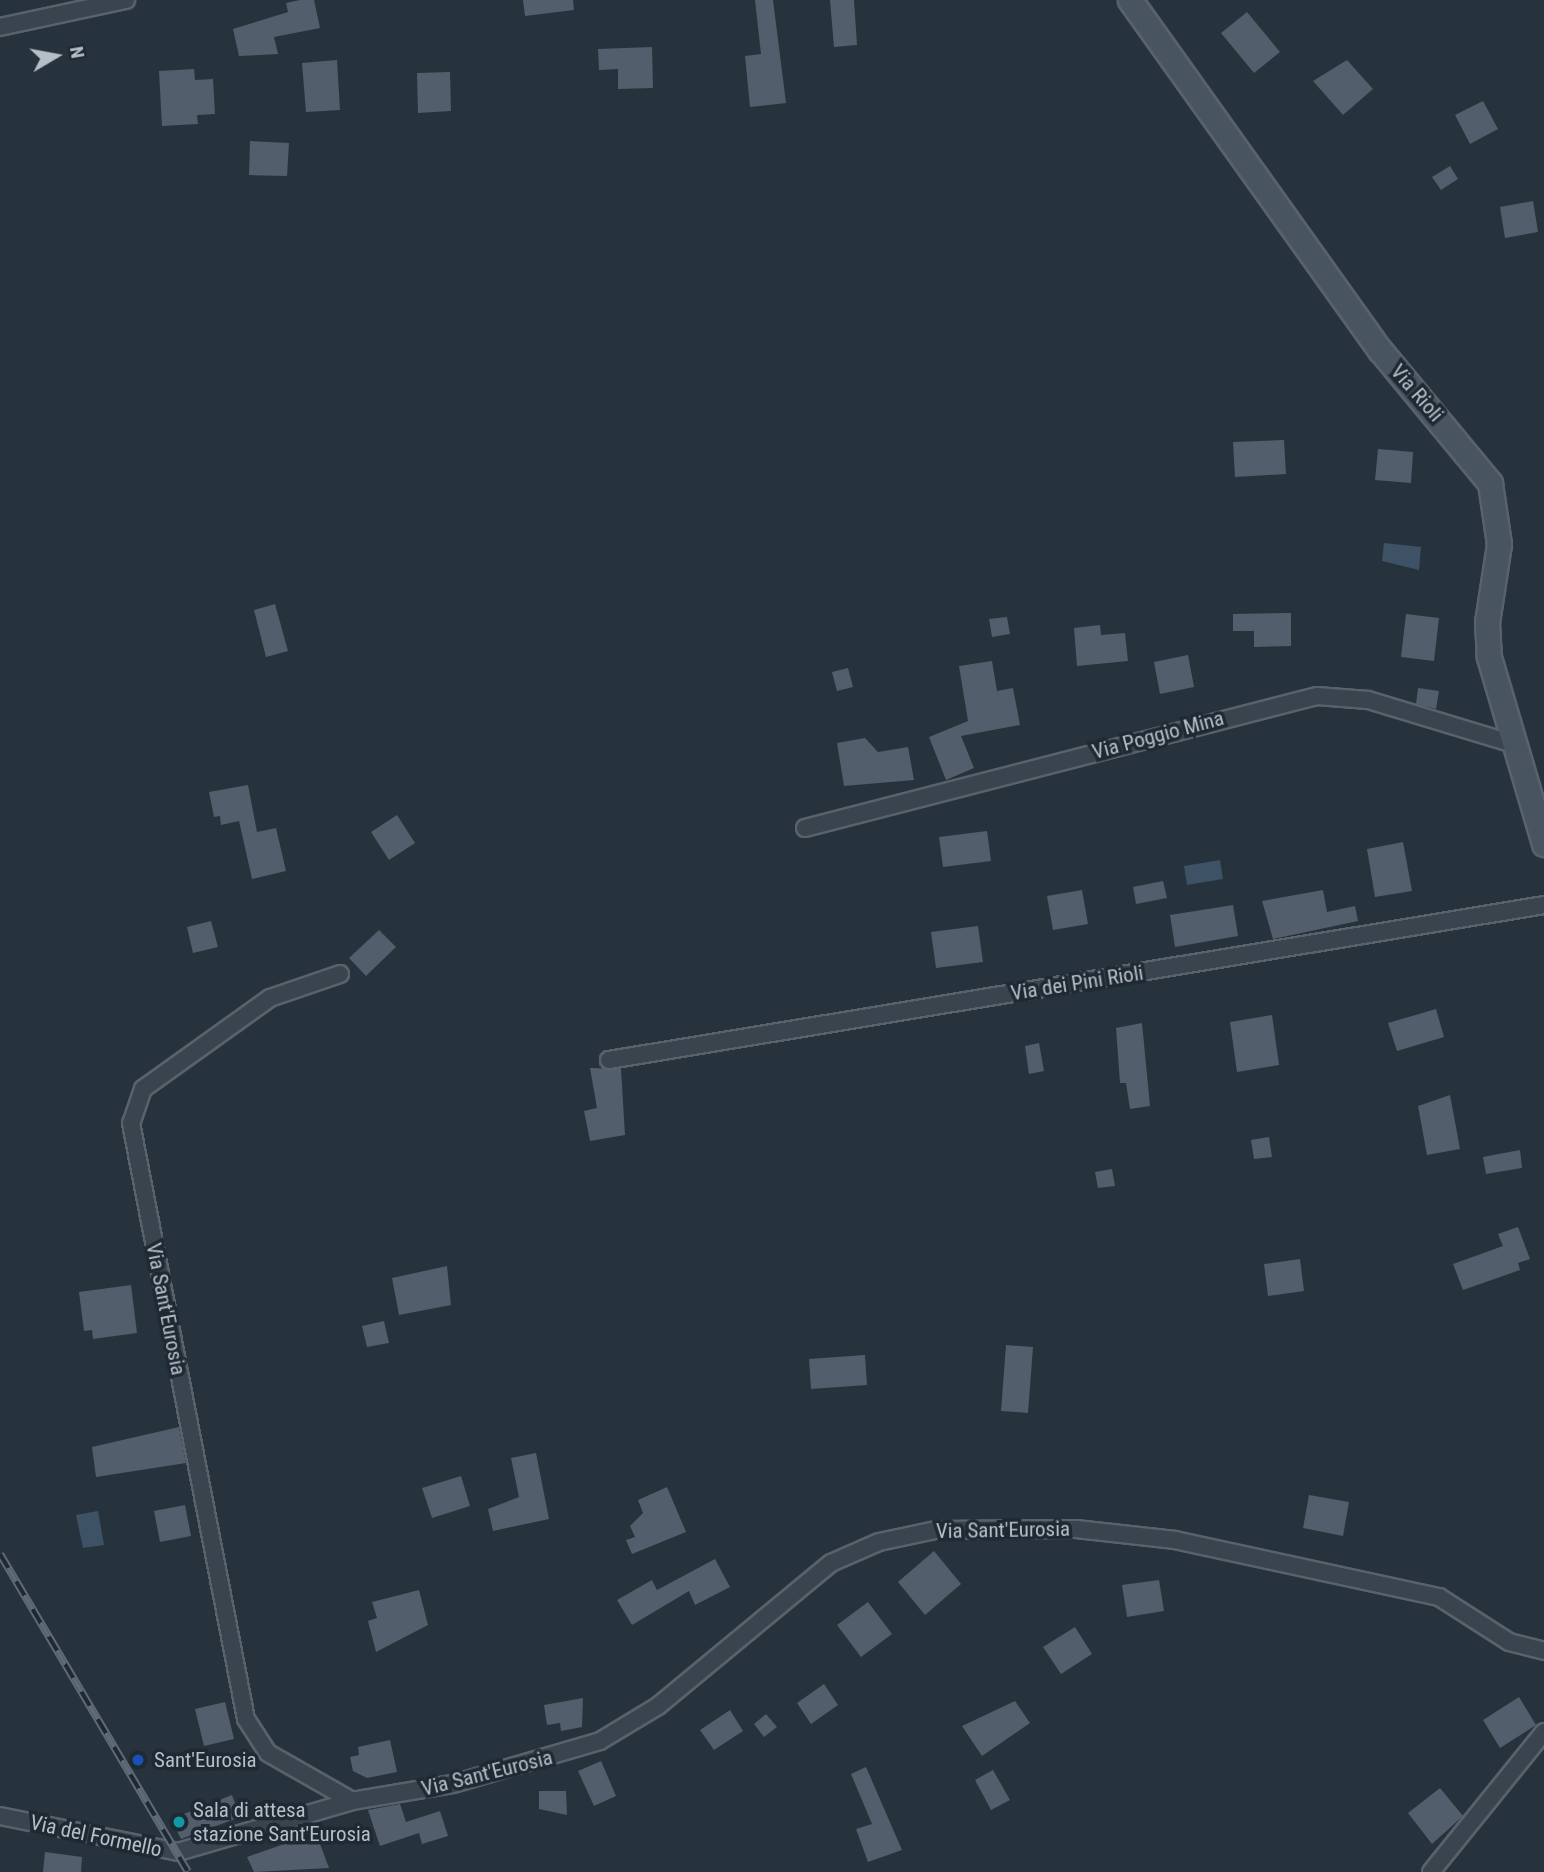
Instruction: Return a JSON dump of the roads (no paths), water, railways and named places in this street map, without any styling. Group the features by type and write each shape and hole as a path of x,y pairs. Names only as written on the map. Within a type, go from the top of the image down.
{"main road":[{"name":"Via Rioli","path":"1130,0 1380,350 1490,483 1499,544 1487,639 1510,743 1544,844"}],"street":[{"path":"0,27 126,0"},
{"name":"Via Poggio Mina","path":"805,828 1317,696 1368,700 1510,743"},
{"name":"Via dei Pini Rioli","path":"609,1060 1544,905"},
{"name":"Via Sant'Eurosia","path":"341,974 270,998 143,1089 131,1123 246,1718 268,1753 352,1801 453,1784 600,1741 666,1700 831,1563 879,1542 936,1530 1076,1529 1175,1539 1432,1595 1461,1606 1509,1642 1544,1651"},
{"path":"1431,1872 1544,1732"},
{"name":"Via del Formello","path":"0,1816 178,1852 352,1801"}],"water":[{"path":"1384,543 1421,547 1419,570 1382,561"},
{"path":"1220,860 1223,879 1187,885 1184,866"},
{"path":"98,1511 104,1545 83,1548 76,1515"}],"railway":[{"path":"0,1554 188,1872"}],"place":[{"name":"Sant'Eurosia","path":"138,1760"},
{"name":"Sala di attesa stazione Sant'Eurosia","path":"179,1822"}]}
